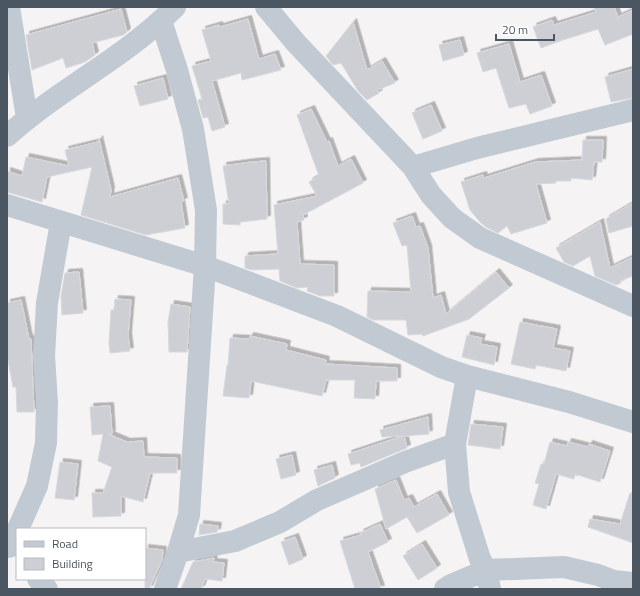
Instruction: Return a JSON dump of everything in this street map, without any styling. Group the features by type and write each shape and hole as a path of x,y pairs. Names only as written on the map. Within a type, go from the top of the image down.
{"street":[{"path":"9,7 27,118"},
{"path":"266,7 311,59 413,167 431,195 452,218 480,238 633,306"},
{"path":"7,136 27,118 131,46 168,14 184,94 193,129 206,210 205,266 189,515 165,589"},
{"path":"413,167 477,148 633,110"},
{"path":"7,204 205,266 337,316 441,366 467,376 568,402 633,422"},
{"path":"20,528 38,486 46,443 44,356 47,303 61,222"},
{"path":"467,376 455,444 459,492 480,559 488,579"},
{"path":"178,552 235,541 280,522 324,497 405,462 455,444"},
{"path":"445,589 451,585 564,567 598,575 614,581 633,583"},
{"path":"39,580 47,589"}],"building":[{"path":"594,7 614,7 618,17 633,10 633,34 605,45 598,29 541,48 533,27 552,20 554,25 596,12"},
{"path":"121,9 127,32 123,35 92,43 95,55 85,62 66,68 63,58 32,70 26,35"},
{"path":"248,19 259,59 275,54 281,70 242,80 241,73 212,81 225,127 212,131 208,117 203,118 198,100 202,99 192,66 211,61 202,30 219,25 220,27"},
{"path":"353,22 367,70 382,61 395,83 377,90 379,93 367,100 358,91 341,63 333,65 326,56"},
{"path":"460,40 464,55 443,61 439,45"},
{"path":"509,44 520,82 541,75 552,106 530,114 526,104 509,108 496,68 483,72 477,53"},
{"path":"633,69 633,98 611,102 605,77"},
{"path":"163,78 168,99 140,106 134,86"},
{"path":"431,105 442,131 423,139 412,113"},
{"path":"311,109 327,142 329,141 338,166 351,159 363,183 303,215 304,220 297,222 300,264 334,265 334,296 320,296 307,291 308,287 297,288 280,281 279,269 252,270 245,268 245,256 278,254 274,205 317,196 309,182 319,176 297,115"},
{"path":"99,139 111,190 110,197 178,178 184,201 181,202 185,228 146,235 81,215 92,167 47,177 42,202 7,192 7,171 22,176 26,157 69,166 65,150 98,142"},
{"path":"583,140 603,140 602,162 594,162 592,180 571,178 571,181 556,181 556,183 536,184 547,223 511,234 507,226 498,233 486,227 470,210 461,182 483,175 484,178 535,162 582,160"},
{"path":"266,161 267,219 240,222 240,225 223,224 223,204 229,204 223,166"},
{"path":"633,203 633,226 609,233 606,219"},
{"path":"412,216 416,227 420,226 428,248 433,298 441,295 446,314 496,272 509,288 469,319 423,336 422,334 408,335 406,320 373,320 367,317 368,291 411,292 407,245 402,246 393,223"},
{"path":"600,222 610,268 633,257 633,276 620,281 621,283 616,285 595,276 590,256 573,266 564,262 556,248"},
{"path":"79,272 83,313 62,315 61,296 65,273"},
{"path":"115,299 131,300 128,336 130,351 110,353 109,343 111,310 114,310"},
{"path":"21,300 29,339 31,339 34,412 17,412 16,387 13,387 7,355 7,303"},
{"path":"171,304 190,307 187,352 169,352 168,322"},
{"path":"520,322 557,329 553,348 570,351 566,371 536,365 535,369 511,364"},
{"path":"467,335 482,338 480,344 497,347 494,365 462,357"},
{"path":"250,336 287,344 286,350 326,360 325,364 397,368 397,381 376,381 375,399 354,398 355,380 326,380 322,396 251,381 249,398 223,396 228,365 230,338 249,339"},
{"path":"110,406 112,434 108,434 127,442 143,441 144,457 177,458 177,473 150,473 143,502 121,496 121,516 93,517 92,493 103,493 112,467 98,461 103,434 92,435 90,407"},
{"path":"428,417 429,434 404,436 407,448 361,467 360,463 351,465 348,454 403,436 382,437 380,430"},
{"path":"471,424 503,427 500,449 468,445"},
{"path":"550,442 567,446 568,442 588,447 589,444 610,451 600,482 575,474 574,479 556,474 546,509 533,505 539,484 535,483 541,464 544,464"},
{"path":"292,455 296,475 281,479 276,459"},
{"path":"60,462 78,464 74,500 55,498"},
{"path":"332,465 335,478 318,486 314,470"},
{"path":"396,480 404,500 409,498 414,507 437,494 449,515 417,533 407,517 386,529 375,489"},
{"path":"630,493 633,493 633,543 588,527 590,519 620,524"},
{"path":"200,524 218,526 217,532 199,535"},
{"path":"380,524 388,542 368,552 381,589 355,589 340,541 361,535 360,533"},
{"path":"295,537 303,559 289,565 281,542"},
{"path":"422,544 437,568 418,580 403,556"},
{"path":"146,548 163,550 162,560 149,589 145,589"},
{"path":"214,558 213,562 224,563 222,581 205,579 201,589 181,589 193,562"}]}
